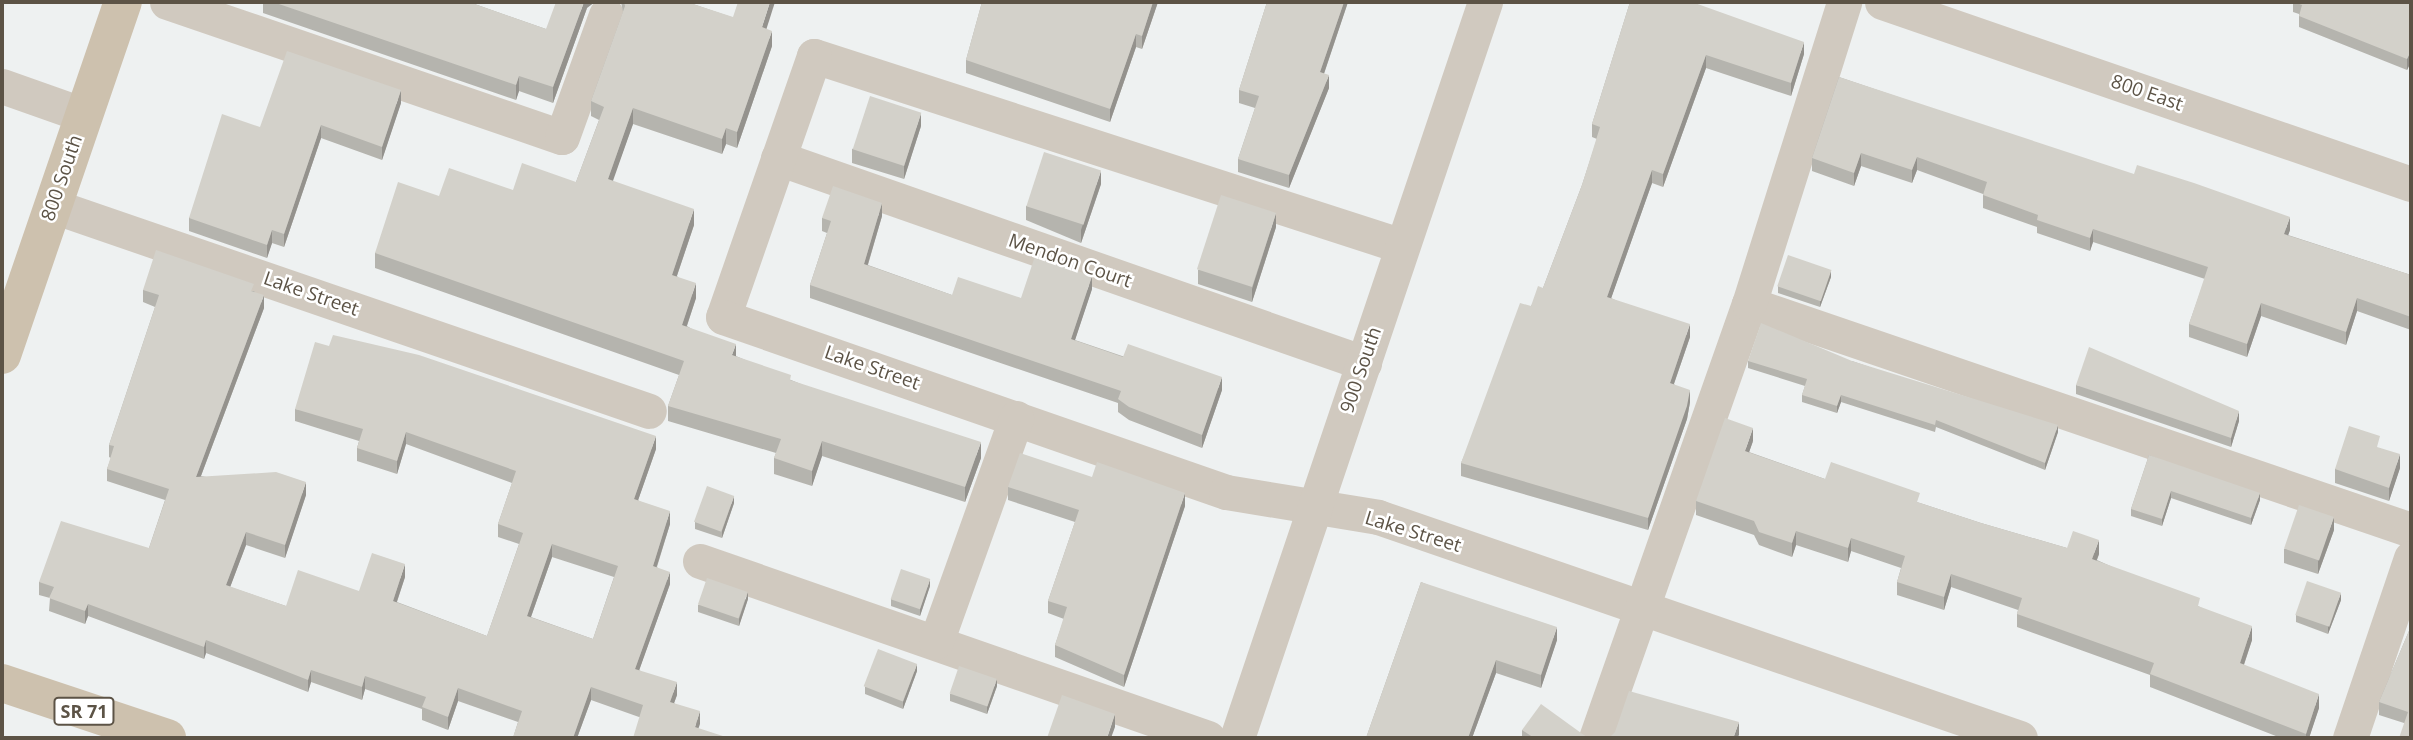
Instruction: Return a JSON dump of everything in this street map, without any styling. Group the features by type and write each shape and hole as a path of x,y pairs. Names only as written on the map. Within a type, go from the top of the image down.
{"main road":[{"name":"800 South","path":"2,355 123,2"},
{"name":"SR 71","path":"2,683 167,738"}],"street":[{"path":"167,2 562,138 606,15"},
{"name":"900 South","path":"1237,738 1485,2"},
{"path":"1596,738 1645,609 1749,304 1844,2"},
{"name":"800 East","path":"1882,2 2411,184"},
{"path":"778,158 814,56 1402,246"},
{"path":"2,86 84,115"},
{"name":"Lake Street","path":"778,158 723,317 1226,492 1378,517 2020,738"},
{"name":"Mendon Court","path":"778,158 1364,363"},
{"name":"Lake Street","path":"53,206 649,411"},
{"path":"1749,304 2411,530"},
{"path":"936,642 1016,418"},
{"path":"2350,738 2411,558"},
{"path":"700,561 1208,738"}],"building":[{"path":"273,2 469,2 546,29 556,2 584,2 553,87 519,76 516,85"},
{"path":"624,2 687,2 733,17 738,2 770,2 762,27 772,31 737,132 726,128 722,139 633,108 608,179 694,209 672,275 696,283 682,325 736,344 732,355 791,375 790,380 981,442 965,487 822,441 812,471 774,458 781,439 668,406 684,361 375,253 398,182 439,196 449,168 513,190 522,163 576,182 604,107 591,101 625,6"},
{"path":"982,2 1153,2 1142,36 1136,34 1110,109 966,60"},
{"path":"1267,2 1344,2 1320,72 1329,75 1289,175 1238,159 1259,96 1239,90"},
{"path":"1630,2 1692,2 1804,42 1791,83 1706,55 1663,174 1652,170 1607,297 1690,324 1670,383 1690,390 1687,406 1648,518 1461,463 1520,303 1531,306 1538,286 1543,288 1582,185 1600,127 1592,124"},
{"path":"2294,2 2411,2 2411,53 2407,59 2299,16 2302,5"},
{"path":"287,51 401,90 382,147 321,125 284,234 272,230 267,245 189,218 222,114 260,127"},
{"path":"1839,77 2134,174 2137,165 2290,217 2284,234 2411,275 2411,317 2357,298 2346,332 2261,303 2247,344 2189,324 2208,267 2093,229 2090,238 2037,220 2038,215 1983,195 1987,182 1917,157 1912,170 1861,153 1854,173 1812,158"},
{"path":"870,96 921,113 904,166 853,149"},
{"path":"1044,152 1101,171 1083,225 1026,206"},
{"path":"833,186 882,203 864,264 952,295 958,277 1021,298 1035,256 1092,276 1071,339 1123,357 1128,344 1222,377 1202,435 1129,407 1118,399 1121,391 810,285 831,221 822,218"},
{"path":"1221,195 1276,213 1252,287 1197,269"},
{"path":"156,250 254,284 251,291 264,295 196,477 276,472 306,482 285,545 246,532 226,585 286,606 298,570 359,591 372,553 405,564 393,601 487,636 523,533 498,524 516,471 406,432 397,461 357,448 363,429 295,409 315,342 329,346 333,335 419,355 656,436 634,499 670,511 653,566 670,572 635,669 677,682 670,702 700,711 695,727 729,738 633,738 643,705 591,687 573,738 517,738 513,737 522,711 458,688 448,717 422,707 426,697 365,676 362,687 311,670 308,680 206,640 204,647 88,604 85,611 49,598 54,587 39,582 61,521 149,548 169,489 107,469 114,446 109,445 159,295 143,290","holes":["552,544 618,566 593,639 527,616"]},
{"path":"1788,255 1831,270 1821,301 1777,286"},
{"path":"1761,323 1852,361 2058,425 2045,463 1936,420 1935,425 1841,395 1837,406 1802,395 1807,379 1748,361"},
{"path":"2089,347 2239,411 2231,438 2076,385"},
{"path":"1725,418 1753,428 1745,451 1825,479 1831,462 1920,493 1917,502 1981,523 2067,548 2073,531 2099,540 2092,559 2200,598 2198,606 2252,626 2240,663 2319,694 2306,734 2150,674 2154,663 2017,614 2022,598 1951,574 1944,597 1897,582 1905,556 1851,538 1848,548 1796,531 1792,543 1759,532 1754,521 1696,501"},
{"path":"2349,426 2380,436 2377,447 2400,454 2389,488 2335,469"},
{"path":"1020,453 1092,477 1097,462 1185,493 1124,675 1055,645 1067,607 1048,601 1079,510 1008,487"},
{"path":"2149,455 2260,493 2251,518 2171,491 2162,519 2131,509"},
{"path":"707,486 734,496 721,532 694,522"},
{"path":"2299,505 2334,517 2319,561 2284,548"},
{"path":"901,569 930,579 920,609 891,599"},
{"path":"707,578 748,592 739,618 698,604"},
{"path":"2307,581 2341,593 2329,627 2295,615"},
{"path":"1421,582 1557,627 1541,675 1496,660 1468,738 1366,738"},
{"path":"2411,626 2411,738 2399,738 2408,712 2379,702"},
{"path":"878,649 917,664 903,701 864,686"},
{"path":"959,666 997,679 987,706 950,693"},
{"path":"1629,691 1739,722 1734,736 1737,738 1609,738 1615,732"},
{"path":"1062,695 1115,714 1107,738 1047,738"},
{"path":"1541,704 1588,738 1534,738 1522,730"}]}
